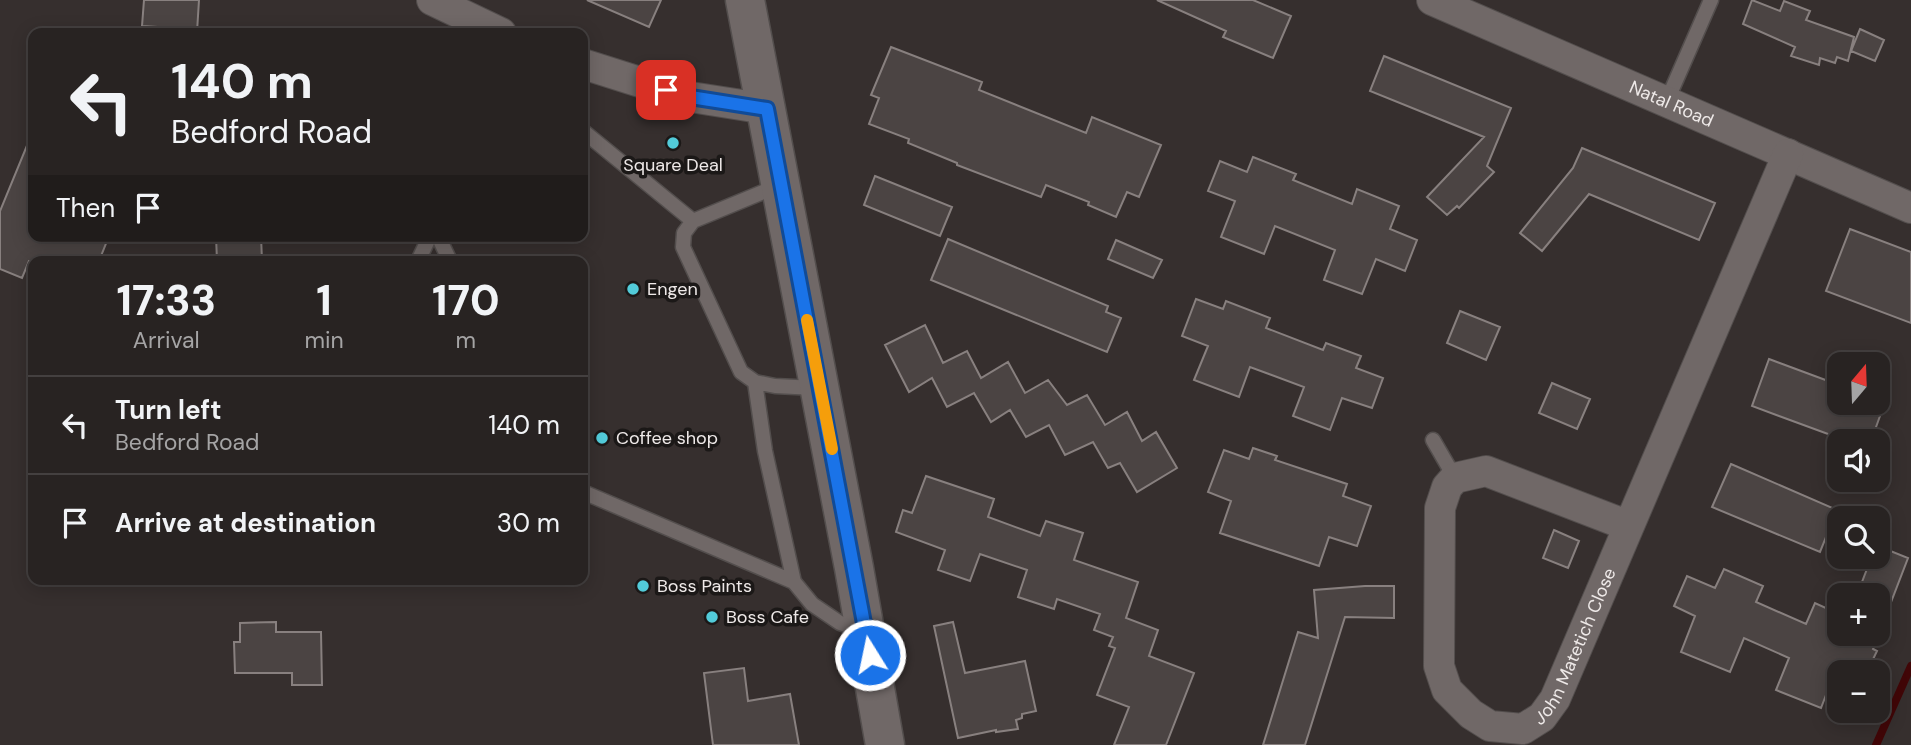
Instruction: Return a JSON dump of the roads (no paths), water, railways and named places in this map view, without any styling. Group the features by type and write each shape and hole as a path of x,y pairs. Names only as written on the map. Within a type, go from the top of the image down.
{"main road":[{"path":"745,0 782,185 885,745"}],"street":[{"path":"432,0 491,28"},
{"name":"Natal Road","path":"1432,0 1911,208"},
{"path":"588,66 684,96 767,109"},
{"name":"John Matetich Close","path":"1455,478 1447,487 1440,508 1439,666 1447,690 1471,714 1490,726 1523,729 1542,717 1555,699 1787,153"},
{"path":"1455,478 1486,471 1629,526"}],"lane":[{"path":"1666,103 1711,0"},
{"path":"588,135 693,221"},
{"path":"782,185 693,221 684,233 683,247 741,372 755,382 775,386 820,388"},
{"path":"755,382 765,451 794,582 812,604 840,623 866,632"},
{"path":"1433,440 1455,478"},
{"path":"588,494 794,582"}],"waterway":[{"path":"1876,745 1911,666"}],"place":[{"name":"Square Deal","path":"673,143"},
{"name":"Engen","path":"633,289"},
{"name":"Coffee shop","path":"602,438"},
{"name":"Boss Paints","path":"643,586"},
{"name":"Boss Cafe","path":"712,617"}]}
